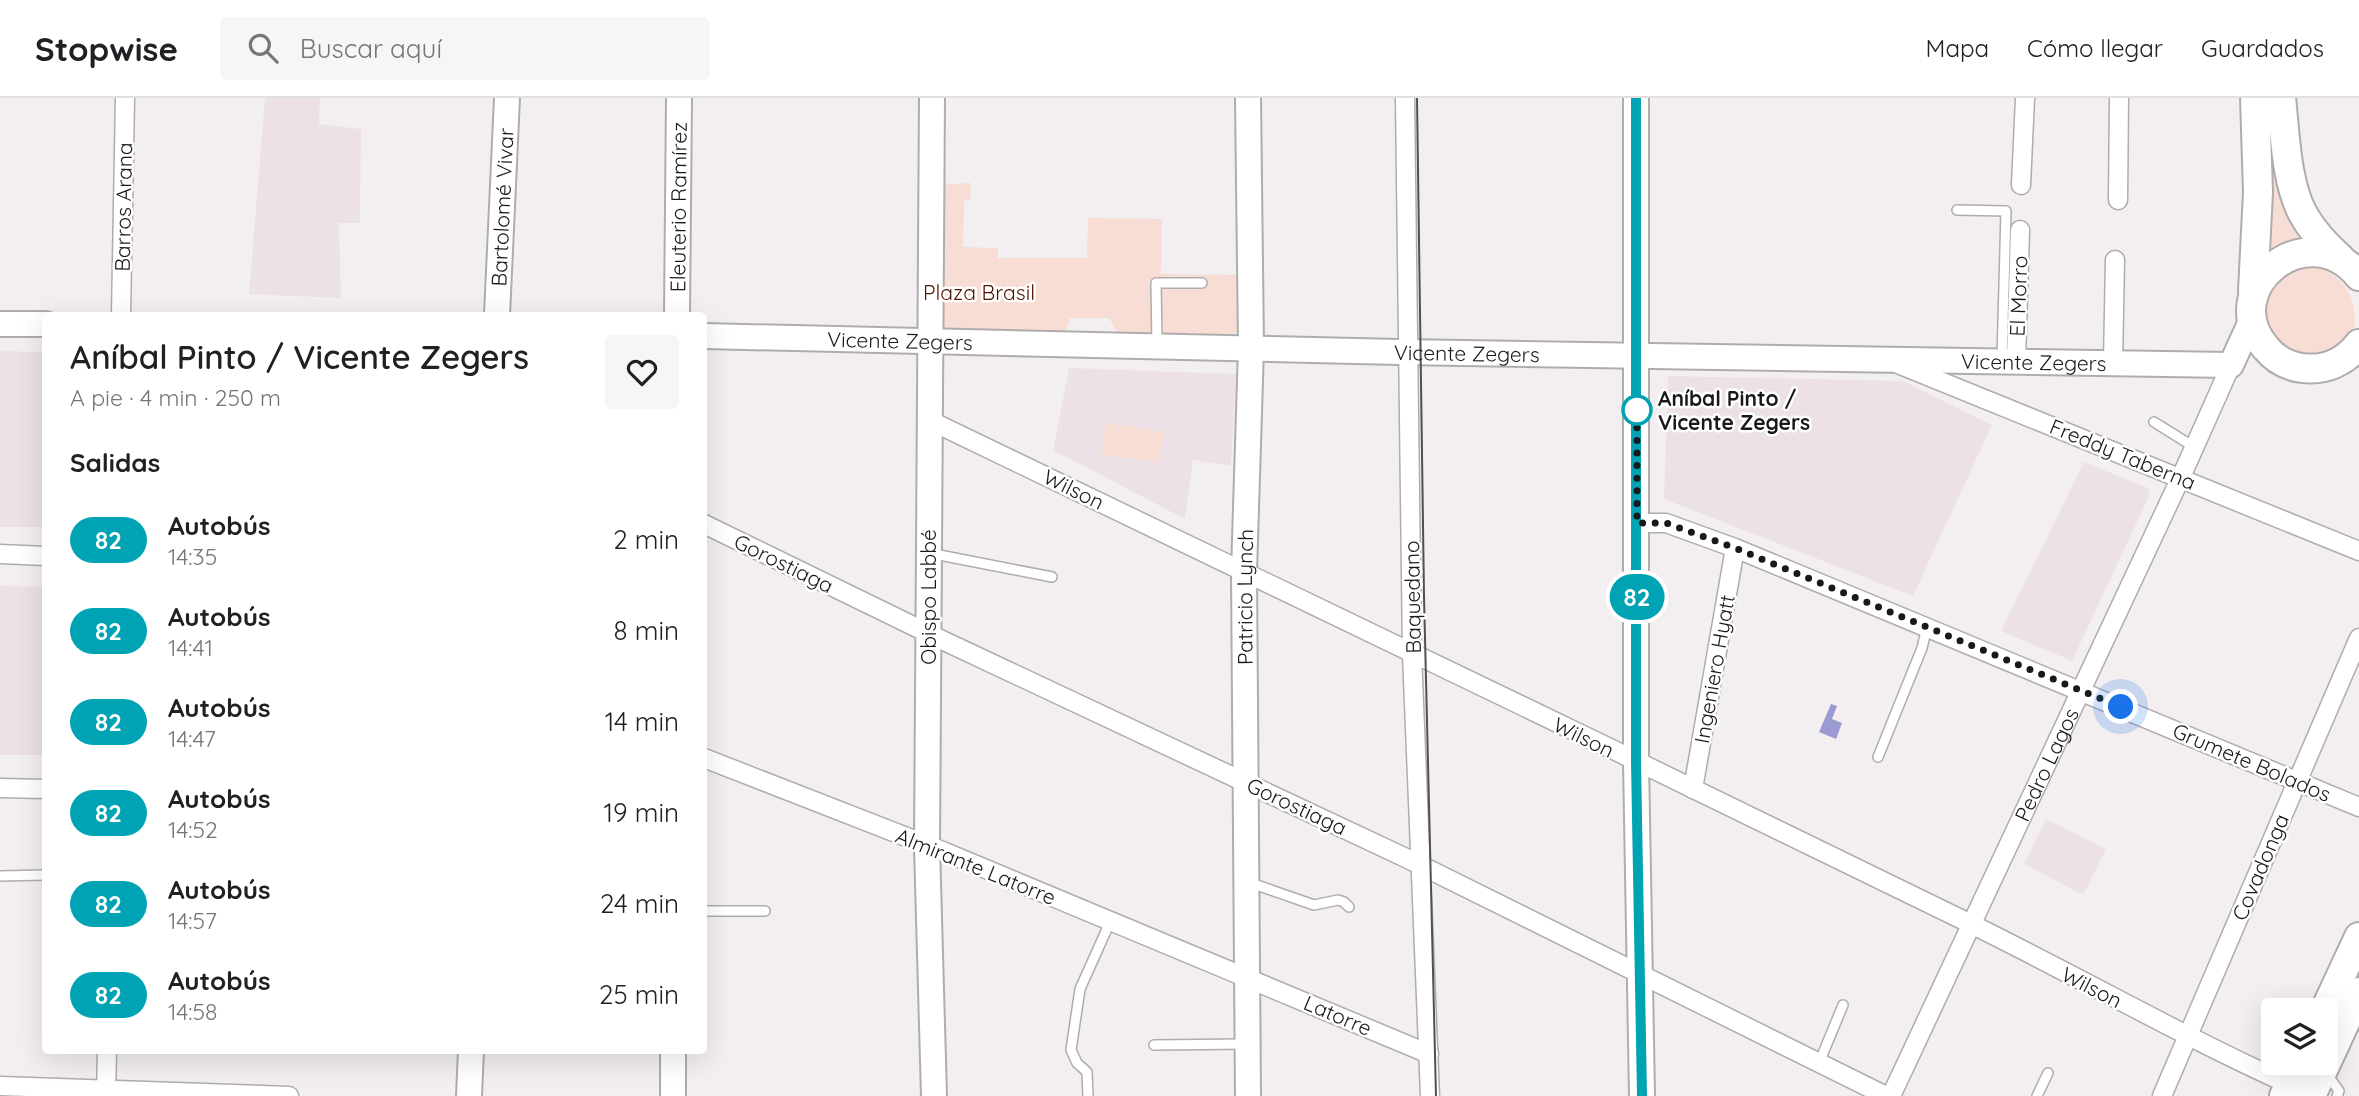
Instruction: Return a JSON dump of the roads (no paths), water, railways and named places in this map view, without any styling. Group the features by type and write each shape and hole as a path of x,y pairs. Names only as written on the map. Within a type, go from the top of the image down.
{"main road":[{"path":"2255,98 2258,192 2252,310 2262,343 2281,361 2306,369 2345,364 2346,357 2359,344"},
{"path":"2281,98 2297,202 2315,232 2351,269"},
{"path":"2252,310 2261,278 2287,257 2311,252 2327,254 2351,269"},
{"path":"2331,998 2359,937"},
{"path":"2308,1085 2359,992"}],"street":[{"name":"Barros Arana","path":"121,312 125,98"},
{"name":"Bartolomé Vivar","path":"497,312 507,98"},
{"name":"Eleuterio Ramírez","path":"677,312 679,98"},
{"name":"Obispo Labbé","path":"932,98 927,847 933,1096"},
{"name":"Patricio Lynch","path":"1248,98 1251,348 1244,572 1248,1096"},
{"name":"Baquedano","path":"1405,98 1412,654 1430,1096"},
{"path":"1636,98 1636,762 1642,1096"},
{"path":"2021,185 2025,98"},
{"path":"2118,200 2119,98"},
{"name":"El Morro","path":"2009,361 2020,230"},
{"path":"2113,363 2115,260"},
{"name":"Pedro Lagos","path":"1889,1096 2194,447 2231,365 2252,310"},
{"path":"0,324 42,324"},
{"name":"Vicente Zegers","path":"707,336 1409,352 2231,365"},
{"name":"Freddy Taberna","path":"1885,359 2359,551"},
{"name":"Wilson","path":"929,420 1269,582 1971,924 2187,1036 2308,1085"},
{"name":"Grumete Bolados","path":"1637,523 1666,523 1735,548 2359,807"},
{"name":"Gorostiaga","path":"707,525 1421,866 1889,1096"},
{"name":"Ingeniero Hyatt","path":"1693,789 1735,548"},
{"path":"0,554 42,556"},
{"name":"Covadonga","path":"2162,1096 2359,638"},
{"name":"Almirante Latorre","path":"707,759 945,852 1247,976"},
{"path":"0,788 42,789"},
{"name":"Latorre","path":"1247,976 1429,1054"},
{"path":"106,1093 107,1054"},
{"path":"469,1096 471,1054"},
{"path":"673,1054 673,1096"},
{"path":"0,1086 106,1093 289,1096"}],"lane":[{"path":"1956,210 2006,211 2001,331 2009,361"},
{"path":"1157,346 1156,283 1202,283"},
{"path":"2154,422 2194,447"},
{"path":"928,553 1052,577"},
{"path":"1878,757 1922,648 1927,627"},
{"path":"0,876 42,875"},
{"path":"1246,882 1314,905 1338,900 1349,907"},
{"path":"707,911 765,911"},
{"path":"1088,1096 1087,1072 1077,1063 1071,1050 1080,989 1111,920"},
{"path":"1819,1063 1843,1004"},
{"path":"1154,1045 1247,1044"},
{"path":"2037,1096 2049,1073"}],"water":[{"path":"1831,704 1837,706 1832,719 1842,723 1836,739 1819,732"}],"tram line":[{"path":"1417,98 1424,596 1436,1096"}],"place":[{"name":"Aníbal Pinto / Vicente Zegers","path":"1637,410"}],"park label":[{"name":"Plaza Brasil","path":"979,292"}]}
